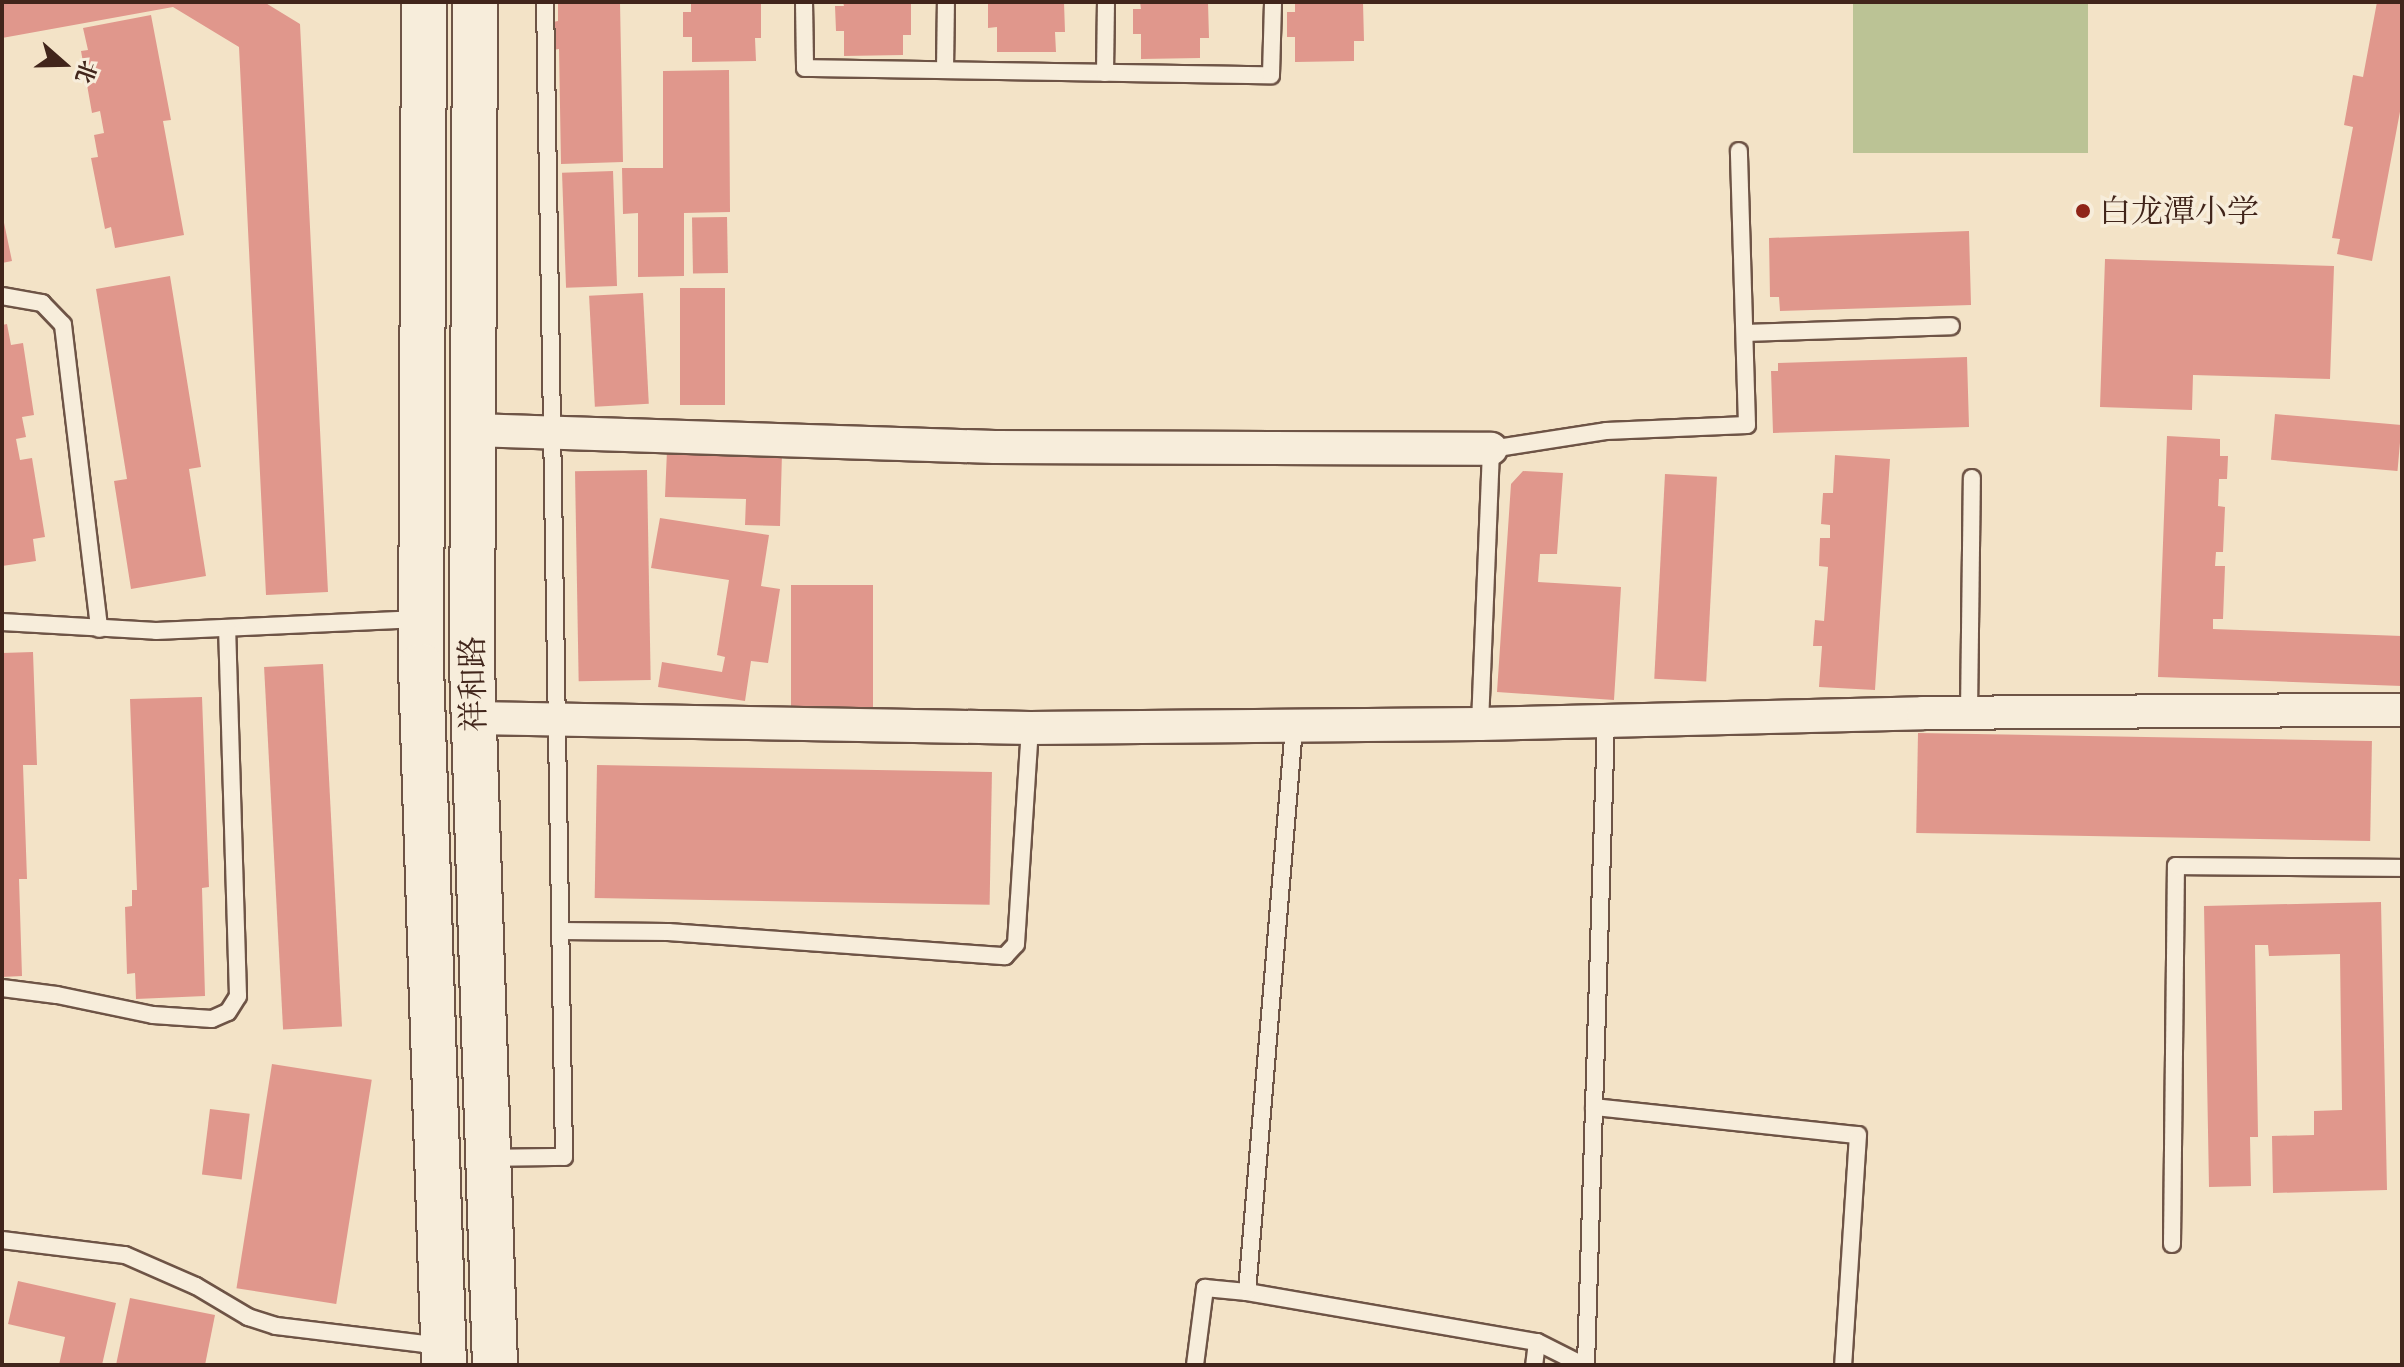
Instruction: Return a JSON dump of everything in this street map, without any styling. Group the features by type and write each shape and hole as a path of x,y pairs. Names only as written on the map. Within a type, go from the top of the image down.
{"main road":[{"name":"祥和路","path":"424,2 421,619 444,1356"},
{"name":"祥和路","path":"475,2 474,718 495,1365"}],"street":[{"path":"473,430 995,447 1491,449"},
{"path":"474,718 832,727 1030,728 1480,724 1969,713 2402,710"}],"lane":[{"path":"488,1158 564,1157 545,2"},
{"path":"804,2 805,68 1271,75 1273,2"},
{"path":"945,70 946,2"},
{"path":"1105,73 1106,2"},
{"path":"1480,724 1491,449 1606,431 1747,425 1739,151"},
{"path":"2,296 42,303 63,325 99,629"},
{"path":"1745,333 1951,326"},
{"path":"1969,713 1972,478"},
{"path":"2,622 156,631 421,619"},
{"path":"2,988 57,995 153,1015 212,1019 228,1012 238,996 227,628"},
{"path":"1195,1365 1205,1288 1247,1292 1537,1342 1584,1365 1606,721"},
{"path":"1247,1292 1294,726"},
{"path":"560,931 668,932 1005,956 1016,944 1030,728"},
{"path":"2172,1244 2176,866 2402,868"},
{"path":"1594,1107 1858,1135 1843,1365"},
{"path":"2,1240 125,1255 196,1286 248,1317 276,1326 444,1356"},
{"path":"1534,1365 1537,1342"}],"green space":[{"path":"1853,2 2088,2 2088,153 1853,153"}],"building":[{"path":"2,2 264,2 300,24 328,592 266,595 239,47 173,7 2,38"},
{"path":"558,2 620,2 623,162 561,164 559,49 553,50 553,22 558,21"},
{"path":"691,2 761,2 761,38 755,38 756,61 692,62 692,37 683,37 683,12 691,12"},
{"path":"843,2 911,2 911,35 903,35 903,55 844,56 844,31 836,31 835,6 844,6"},
{"path":"1064,2 1065,32 1055,32 1056,52 997,52 997,27 988,28 988,3"},
{"path":"1140,2 1208,2 1209,38 1200,38 1200,58 1141,59 1141,34 1133,34 1133,9 1141,9"},
{"path":"1295,2 1363,2 1364,41 1354,41 1354,61 1295,62 1295,37 1287,37 1287,12 1295,12"},
{"path":"2377,2 2402,2 2402,101 2372,261 2337,254 2340,239 2332,238 2353,127 2344,125 2353,75 2363,77"},
{"path":"151,15 171,120 163,121 184,235 115,248 111,227 105,229 91,158 98,157 94,135 104,133 100,111 92,113 81,51 88,50 83,28"},
{"path":"729,70 730,212 684,213 684,276 638,277 638,213 623,214 622,168 663,168 663,71"},
{"path":"613,171 617,286 566,288 562,173"},
{"path":"727,217 728,273 693,274 692,218"},
{"path":"2,219 12,261 2,263"},
{"path":"1969,231 1971,305 1780,311 1779,297 1770,297 1769,238"},
{"path":"2105,259 2334,266 2330,379 2193,375 2192,410 2100,407"},
{"path":"170,276 201,467 189,469 206,576 131,589 114,481 127,479 96,289"},
{"path":"680,288 725,288 725,405 680,405"},
{"path":"643,293 649,404 595,407 589,296"},
{"path":"7,324 11,345 23,343 34,415 22,417 26,437 16,439 20,460 32,458 45,537 33,539 36,561 2,566 2,325"},
{"path":"1967,357 1969,427 1773,433 1771,371 1778,371 1778,363"},
{"path":"2275,414 2402,425 2398,471 2271,460"},
{"path":"2167,436 2220,439 2220,456 2228,456 2227,479 2219,479 2218,506 2225,507 2223,552 2216,552 2215,566 2225,566 2223,619 2213,619 2213,629 2402,636 2402,686 2158,677"},
{"path":"667,450 782,453 780,526 745,525 746,499 665,497"},
{"path":"1835,455 1890,459 1875,690 1819,687 1822,646 1813,646 1815,620 1824,621 1828,567 1819,566 1820,538 1830,538 1830,525 1821,524 1823,493 1833,493"},
{"path":"647,470 651,680 579,681 575,471"},
{"path":"1523,471 1563,473 1557,554 1540,554 1538,582 1621,587 1614,700 1497,692 1511,484"},
{"path":"1665,474 1717,477 1706,681 1654,679"},
{"path":"660,518 769,535 761,586 780,589 768,663 751,661 745,701 658,687 662,662 722,672 725,657 717,655 729,580 651,568"},
{"path":"791,585 873,585 873,708 791,708"},
{"path":"33,652 37,765 23,765 27,879 19,879 22,976 2,977 2,653"},
{"path":"323,664 342,1027 283,1030 264,667"},
{"path":"202,697 209,887 202,888 205,996 136,999 135,973 127,974 125,907 132,906 132,890 137,890 130,699"},
{"path":"1918,733 2372,741 2370,841 1916,833"},
{"path":"597,765 992,772 990,905 595,898"},
{"path":"2381,902 2387,1190 2273,1193 2272,1136 2314,1135 2314,1111 2342,1110 2340,954 2269,956 2268,945 2255,945 2258,1137 2250,1137 2251,1186 2209,1187 2204,906"},
{"path":"272,1064 372,1080 336,1304 236,1288"},
{"path":"210,1109 250,1114 242,1179 202,1175"},
{"path":"18,1281 116,1303 102,1365 59,1365 65,1337 8,1324"},
{"path":"130,1298 215,1315 205,1365 116,1365"}],"place":[{"name":"白龙潭小学","path":"2083,211"}]}
